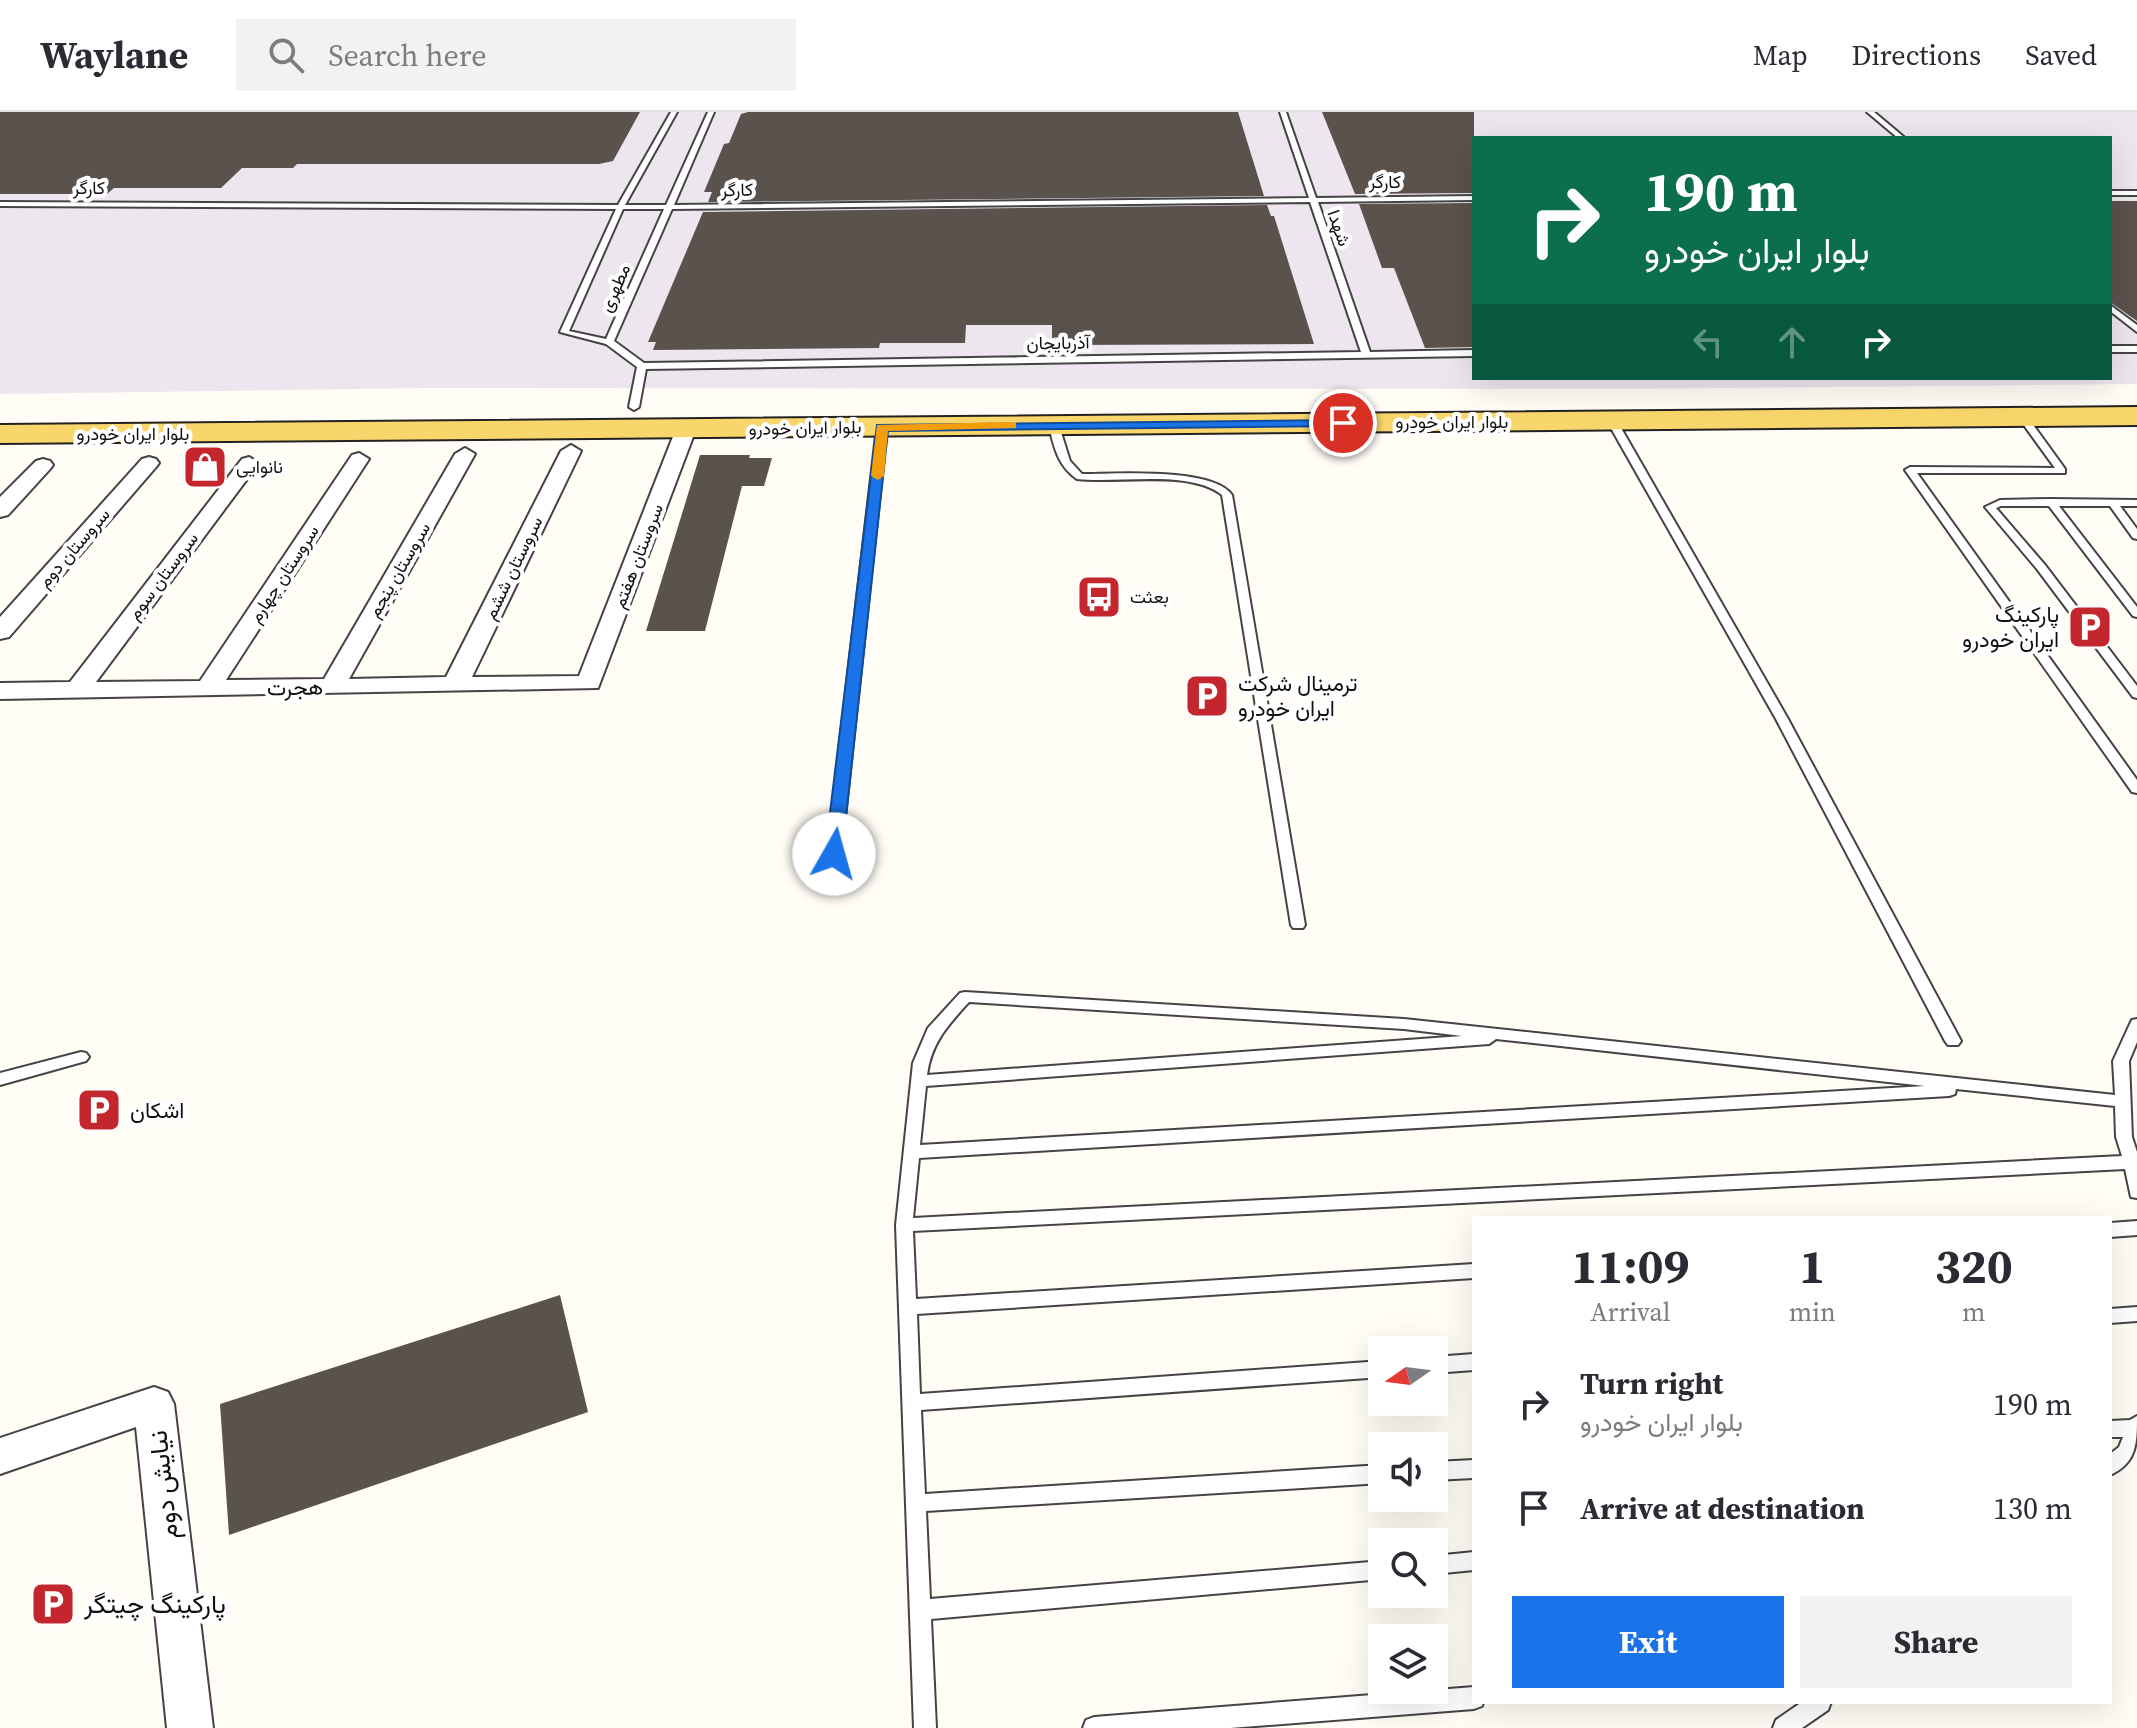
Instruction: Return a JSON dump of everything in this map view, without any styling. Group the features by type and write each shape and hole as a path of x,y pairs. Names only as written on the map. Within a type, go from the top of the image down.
{"main road":[{"name":"بلوار ایران خودرو","path":"0,410 634,407 1388,412 2137,394"},
{"name":"بلوار ایران خودرو","path":"0,434 1054,426 1316,412"},
{"name":"بلوار ایران خودرو","path":"1388,412 1612,421 2137,416"}],"street":[{"name":"سروستان هفتم","path":"589,683 686,429"},
{"name":"سروستان ششم","path":"455,685 571,451"},
{"name":"سروستان پنجم","path":"332,687 465,454"},
{"name":"سروستان چهارم","path":"208,688 359,459"},
{"name":"سروستان دوم","path":"0,632 149,463"},
{"name":"سروستان سوم","path":"77,690 249,463"},
{"path":"0,510 43,465"},
{"name":"هجرت","path":"0,691 589,683"},
{"name":"نیایش دوم","path":"0,1456 154,1404 190,1728"}],"lane":[{"name":"مطهری","path":"674,112 621,206 564,332 609,342 711,112"},
{"name":"شهدا","path":"1283,112 1366,353"},
{"path":"1870,112 1900,136"},
{"path":"2112,193 2137,193"},
{"name":"کارگر","path":"0,204 669,207 1472,198"},
{"path":"2112,309 2137,329"},
{"path":"609,342 642,366 634,407"},
{"path":"2112,349 2137,349"},
{"name":"آذربایجان","path":"642,366 1472,353"},
{"path":"2023,417 2062,471 1910,470 2137,789"},
{"path":"1612,421 1782,719 1953,1041"},
{"path":"1054,426 1062,457 1070,472 1080,477 1176,479 1207,483 1223,489 1230,501 1298,925"},
{"path":"834,854 882,427"},
{"path":"2051,502 2137,614"},
{"path":"2137,503 2000,503 1990,507 2041,567 2137,694"},
{"path":"2113,503 2137,536"},
{"path":"925,1728 904,1225 921,1063 933,1032 965,997 1404,1024 2120,1101"},
{"path":"2137,1024 2121,1061 2120,1101 2124,1137 2137,1192"},
{"path":"919,1081 1526,1037"},
{"path":"0,1079 81,1057"},
{"path":"911,1152 1992,1087"},
{"path":"904,1225 2132,1162"},
{"path":"2112,1230 2137,1228"},
{"path":"907,1307 1472,1271"},
{"path":"2112,1316 2137,1314"},
{"path":"1448,1364 1472,1362"},
{"path":"912,1403 1368,1370"},
{"path":"2112,1429 2136,1426 2127,1452 2112,1464"},
{"path":"1448,1470 1472,1469"},
{"path":"916,1503 1368,1475"},
{"path":"1448,1564 1472,1561"},
{"path":"920,1610 1368,1571"},
{"path":"1094,1728 1472,1698"},
{"path":"1784,1728 1817,1704"}],"shaded area":[{"path":"0,112 2137,112 2137,384 1610,389 425,388 0,394"}],"building":[{"path":"0,112 640,112 613,161 599,164 297,164 293,168 242,168 221,188 114,188 107,194 0,194"},
{"path":"1238,112 1264,196 708,202 712,192 704,192 724,144 729,143 741,114"},
{"path":"1322,112 1474,112 1472,193 1355,194"},
{"path":"2112,201 2137,201 2137,321 2112,303"},
{"path":"1472,203 1472,347 1425,348 1394,268 1382,268 1359,204"},
{"path":"1267,205 1271,216 1274,216 1314,344 1060,345 1060,337 1052,338 1052,325 966,325 965,343 880,343 879,348 653,350 656,342 648,342 703,212"},
{"path":"700,455 772,458 764,486 742,486 705,631 646,631"},
{"path":"560,1295 588,1412 229,1535 220,1404"}],"slow traffic":[{"path":"878,476 882,427 1011,426"}],"place":[{"name":"نانوایی","path":"205,467"},
{"name":"بعثت","path":"1099,597"},
{"name":"پارکینگ ایران خودرو","path":"2090,627"},
{"name":"ترمینال شرکت ایران خودرو","path":"1207,696"},
{"name":"اشکان","path":"99,1110"},
{"name":"پارکینگ چیتگر","path":"53,1604"}],"route":[{"path":"834,854 882,427 1343,423"}]}
